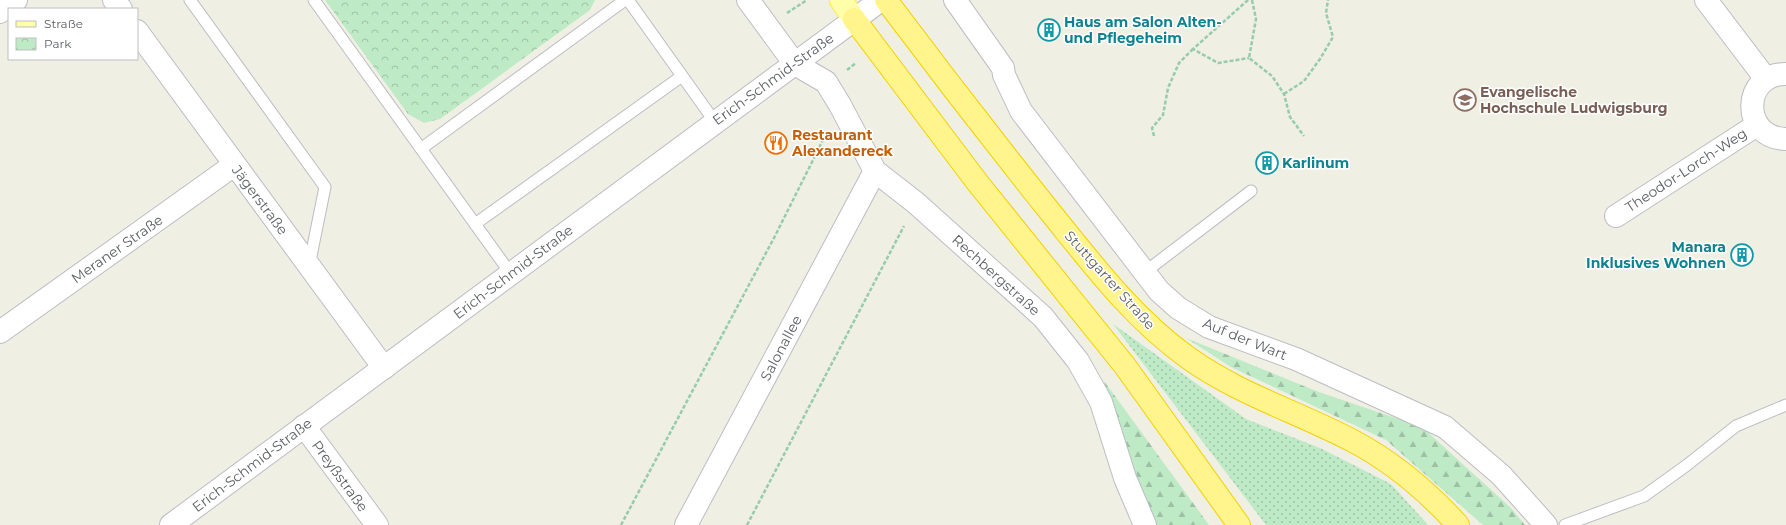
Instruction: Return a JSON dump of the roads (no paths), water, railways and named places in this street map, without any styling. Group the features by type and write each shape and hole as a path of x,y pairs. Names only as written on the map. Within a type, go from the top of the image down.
{"highway":[{"name":"Stuttgarter Straße","path":"886,0 1097,270 1143,321 1187,358 1242,391 1354,442 1397,469 1434,499 1458,525"},
{"path":"854,19 977,182 1125,366 1239,525"}],"main road":[{"path":"840,0 854,19"}],"street":[{"path":"0,12 16,0"},
{"path":"114,0 120,8"},
{"path":"748,0 796,64"},
{"name":"Erich-Schmid-Straße","path":"171,525 881,0"},
{"name":"Auf der Wart","path":"956,0 1003,68 1004,75 1021,110 1159,291 1178,308 1209,327 1296,359 1445,427 1501,475 1546,525"},
{"name":"Theodor-Lorch-Weg","path":"1706,0 1776,77 1758,87 1752,99 1751,111 1757,124 1764,132 1778,138 1786,139"},
{"name":"Jägerstraße","path":"138,32 234,166 384,368"},
{"name":"Rechbergstraße","path":"796,64 826,82 876,171 916,202 1043,317 1078,361 1101,402 1125,478 1145,525"},
{"name":"Theodor-Lorch-Weg","path":"1616,216 1757,124"},
{"name":"Meraner Straße","path":"0,332 234,166"},
{"name":"Salonallee","path":"686,525 876,171"},
{"name":"Preyßstraße","path":"304,426 377,525"}],"lane":[{"path":"190,0 325,187 309,266"},
{"path":"314,0 422,148 511,274"},
{"path":"422,148 626,0 715,122"},
{"path":"476,224 682,76"},
{"path":"1145,272 1251,191"},
{"path":"1565,525 1644,496 1687,465 1736,426 1786,405"}],"place":[{"name":"Haus am Salon Alten- und Pflegeheim","path":"1049,30"},
{"name":"Evangelische Hochschule Ludwigsburg","path":"1465,100"},
{"name":"Restaurant Alexandereck","path":"776,143"},
{"name":"Karlinum","path":"1267,163"},
{"name":"Manara Inklusives Wohnen","path":"1742,255"}]}
